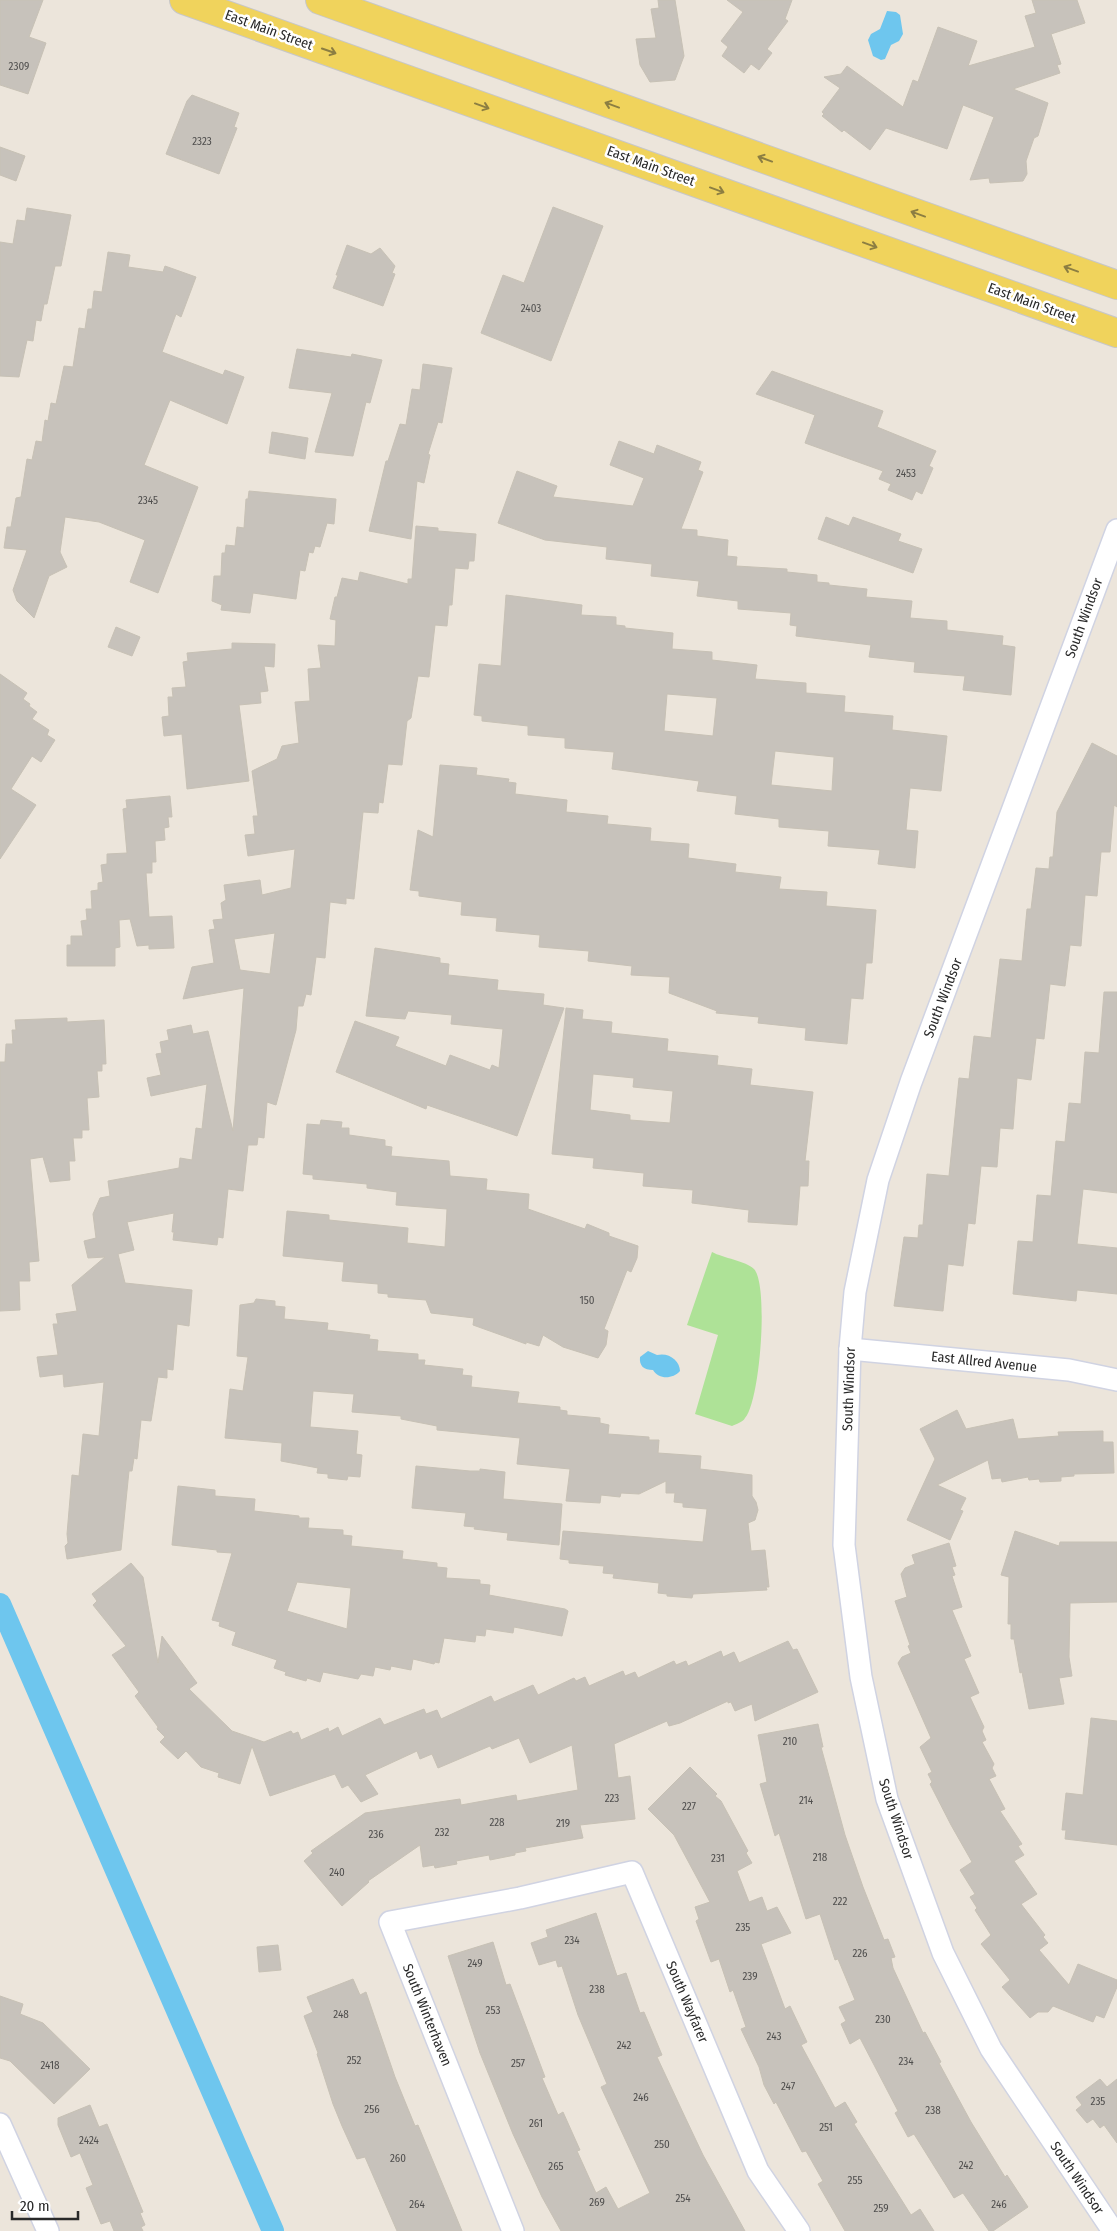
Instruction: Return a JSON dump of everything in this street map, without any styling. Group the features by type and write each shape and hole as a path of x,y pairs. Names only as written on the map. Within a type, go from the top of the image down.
{"main road":[{"name":"East Main Street","path":"184,0 1117,334"},
{"path":"320,0 1117,285"}],"street":[{"name":"South Windsor","path":"1113,2231 991,2049 943,1953 887,1799 861,1677 844,1545 850,1349 855,1292 878,1180 911,1082 1117,530"},
{"name":"East Allred Avenue","path":"850,1349 1069,1370 1117,1380"},
{"name":"South Wayfarer","path":"520,1898 632,1872 758,2171 799,2231"},
{"name":"South Winterhaven","path":"513,2231 390,1922 520,1898"},
{"path":"0,2124 48,2231"}],"green space":[{"path":"712,1252 750,1266 754,1269 759,1279 762,1319 755,1390 745,1418 732,1426 695,1414 718,1335 687,1325"}],"water":[{"path":"887,11 896,12 900,15 903,34 899,41 891,45 885,59 881,60 873,56 868,40 871,34 880,29"},
{"path":"648,1351 657,1355 670,1356 680,1367 680,1371 674,1376 662,1377 653,1370 645,1368 640,1363 640,1357"}],"building":[{"path":"0,0 43,0 29,37 46,43 28,94 0,85"},
{"path":"658,0 675,0 684,56 675,80 650,82 640,65 636,39 656,38 651,9 659,8"},
{"path":"727,0 792,0 785,19 788,21 767,49 772,53 759,70 751,64 744,73 722,56 728,47 721,41 743,12"},
{"path":"1032,0 1077,0 1085,23 1051,34 1061,64 1057,65 1060,73 1013,89 1048,103 1038,136 1034,138 1026,161 1027,174 1023,181 990,183 989,178 970,180 994,117 963,105 947,149 886,128 870,150 822,116 824,114 822,112 840,88 824,77 841,74 847,66 903,107 913,80 918,82 938,27 977,41 968,66 1035,47 1025,16 1036,13"},
{"path":"192,95 239,113 234,127 237,128 219,174 166,154 187,101"},
{"path":"0,147 25,156 16,181 0,175"},
{"path":"553,207 603,226 551,361 481,333 503,275 524,283"},
{"path":"27,208 71,215 61,266 55,266 47,304 44,304 41,321 36,320 33,341 27,340 19,377 0,376 0,242 13,244 17,220 25,221"},
{"path":"347,245 371,254 380,248 395,266 392,273 395,274 383,306 333,288"},
{"path":"108,252 130,255 128,267 163,272 165,266 196,277 181,317 176,314 162,352 223,375 225,370 244,377 227,424 170,400 144,465 198,487 158,593 130,582 145,540 99,522 65,517 60,552 67,567 49,576 34,618 17,601 13,590 27,550 4,548 7,527 11,527 16,498 21,497 27,459 32,460 36,441 42,442 45,420 48,421 51,403 56,404 64,366 73,367 79,328 85,329 88,309 92,309 94,291 102,292"},
{"path":"297,349 351,357 352,354 382,360 370,403 366,402 353,456 315,452 332,393 289,388"},
{"path":"423,364 452,368 442,423 438,422 428,454 430,455 424,483 417,481 411,539 369,531 386,461 388,461 400,424 406,425 412,389 420,390"},
{"path":"772,371 883,411 877,427 936,451 929,466 933,468 922,494 916,491 912,500 888,490 891,484 879,479 883,471 805,443 815,415 756,394"},
{"path":"272,432 308,438 305,459 269,453"},
{"path":"619,441 654,454 657,445 701,462 698,470 703,472 681,529 697,530 697,536 728,540 727,556 737,557 736,566 787,569 787,572 817,575 817,582 867,589 866,597 912,601 910,618 947,621 947,630 1003,636 1002,645 1015,647 1011,695 963,690 965,676 914,672 915,662 869,657 871,645 796,636 797,626 790,625 791,613 738,609 738,601 697,596 699,581 651,576 652,564 606,559 607,547 545,540 498,523 517,471 557,486 553,497 633,506 644,478 610,465"},
{"path":"249,491 336,499 334,524 327,523 320,547 315,546 313,553 309,552 305,571 300,570 296,599 253,593 250,613 221,610 222,605 212,601 214,576 221,576 222,553 225,553 226,545 235,546 237,527 244,528 246,499 248,499"},
{"path":"826,517 849,526 853,517 901,534 898,541 922,549 913,573 818,539"},
{"path":"416,526 438,528 438,531 476,534 474,561 469,561 468,569 455,568 452,605 449,605 447,626 435,625 429,677 418,676 411,718 407,721 402,765 388,764 383,803 379,802 378,813 363,812 354,899 346,898 346,904 330,902 325,958 316,957 311,995 306,994 303,1006 298,1006 296,1030 276,1105 267,1102 264,1138 258,1137 257,1145 248,1145 243,1191 228,1189 223,1238 218,1237 217,1245 173,1240 174,1213 127,1222 134,1250 118,1254 125,1283 192,1290 189,1326 177,1324 173,1370 167,1369 167,1378 158,1377 151,1421 141,1420 137,1459 134,1458 132,1471 129,1471 121,1550 67,1559 65,1546 68,1543 67,1534 72,1475 79,1476 83,1434 99,1436 104,1382 64,1387 63,1374 40,1377 37,1357 58,1355 53,1324 58,1324 56,1314 77,1311 72,1285 105,1257 88,1258 84,1241 96,1238 93,1214 100,1198 110,1196 108,1181 179,1168 180,1158 192,1160 196,1128 202,1129 207,1084 151,1096 147,1078 161,1075 156,1054 162,1053 160,1042 169,1040 167,1030 191,1025 193,1034 208,1031 233,1131 244,988 183,999 192,967 214,963 209,930 215,929 213,920 223,919 221,903 226,900 224,885 260,880 262,895 291,888 295,849 248,856 245,835 255,834 253,816 258,816 252,771 277,759 282,746 299,743 295,702 310,701 308,669 321,668 318,645 335,646 336,620 330,619 342,578 358,581 360,572 408,584 408,579 412,579","holes":["275,933 270,974 240,970 234,939"]},
{"path":"506,595 582,605 581,615 616,617 616,625 625,626 625,628 673,633 672,649 712,652 712,660 757,665 755,679 806,683 806,693 845,696 844,712 893,716 892,730 947,736 941,791 910,788 906,830 918,831 915,868 878,864 880,850 828,846 829,831 779,827 779,819 735,814 737,796 697,791 699,781 612,769 614,752 565,748 565,738 528,735 528,726 482,721 482,716 474,715 479,664 501,666","holes":["667,694 717,698 713,736 664,731","775,751 834,757 832,791 771,785"]},
{"path":"116,627 140,637 132,656 108,647"},
{"path":"232,643 275,644 274,667 264,666 268,691 260,692 261,703 239,705 249,781 187,789 182,734 164,736 162,717 169,716 168,697 173,697 172,688 186,687 183,662 188,661 187,653 232,649"},
{"path":"0,674 27,693 23,699 37,712 32,719 49,730 47,735 55,740 41,762 32,756 11,789 36,805 0,859"},
{"path":"1092,743 1117,756 1117,807 1114,805 1110,852 1101,852 1097,896 1085,895 1081,946 1070,945 1065,986 1050,984 1044,1039 1036,1038 1031,1080 1017,1078 1013,1129 1000,1128 997,1167 981,1166 975,1224 968,1223 963,1266 948,1264 943,1311 894,1306 904,1237 918,1238 919,1225 923,1225 927,1174 949,1176 959,1078 969,1079 974,1036 991,1038 1000,959 1022,961 1027,909 1031,909 1036,868 1049,869 1050,857 1053,857 1057,812"},
{"path":"440,765 477,768 476,775 509,779 508,782 516,783 515,794 567,800 566,812 608,816 607,824 651,828 650,841 689,844 688,858 736,864 735,872 781,877 779,889 827,892 826,906 876,910 872,963 866,963 863,999 851,998 847,1044 805,1040 806,1028 758,1023 759,1017 716,1013 717,1011 669,993 670,977 631,975 632,966 588,961 589,951 539,947 540,935 496,931 497,918 461,915 462,902 419,896 419,891 410,890 418,830 433,837"},
{"path":"170,796 172,817 168,817 169,827 164,828 165,840 155,841 156,862 152,862 152,873 146,873 149,917 172,916 174,948 149,949 149,945 137,946 130,919 119,920 120,947 115,948 115,966 67,966 67,945 71,945 71,936 83,936 81,921 87,920 86,909 92,909 91,891 98,890 98,883 103,882 101,865 107,864 107,854 127,853 123,809 127,808 126,800"},
{"path":"375,948 440,958 440,963 449,964 448,975 498,980 497,990 544,994 543,1005 564,1008 517,1136 427,1105 426,1109 336,1072 355,1021 399,1037 395,1046 446,1066 450,1055 490,1070 492,1065 499,1068 503,1029 451,1024 452,1015 408,1011 405,1019 366,1016"},
{"path":"1104,992 1117,992 1117,1193 1083,1189 1077,1244 1117,1248 1117,1294 1077,1290 1076,1301 1013,1294 1018,1241 1033,1242 1037,1195 1051,1196 1056,1141 1065,1142 1069,1103 1081,1104 1085,1052 1099,1053"},
{"path":"566,1008 583,1010 582,1019 612,1022 611,1033 668,1039 667,1051 718,1056 717,1065 752,1069 750,1085 813,1092 805,1161 809,1161 808,1186 800,1186 797,1225 748,1222 749,1210 692,1203 693,1190 643,1186 644,1173 593,1168 594,1158 552,1154","holes":["593,1074 634,1078 633,1087 673,1091 670,1123 630,1120 630,1115 590,1110"]},
{"path":"67,1018 67,1022 104,1020 106,1064 102,1064 102,1071 97,1071 99,1097 87,1098 89,1130 82,1130 82,1138 73,1138 75,1161 69,1161 70,1180 50,1182 43,1157 30,1159 39,1261 29,1262 30,1281 19,1281 20,1310 0,1311 0,1062 5,1062 6,1044 13,1044 12,1030 16,1030 15,1020"},
{"path":"321,1120 342,1122 341,1128 349,1128 349,1135 385,1140 385,1146 392,1147 391,1156 449,1161 450,1176 487,1179 486,1190 529,1194 528,1209 585,1229 587,1224 609,1233 609,1236 638,1246 637,1258 631,1272 627,1270 604,1329 608,1331 606,1345 598,1358 563,1347 543,1335 539,1346 526,1342 526,1344 473,1325 474,1318 431,1313 426,1300 388,1297 388,1294 378,1293 378,1284 342,1281 344,1262 283,1256 287,1211 329,1215 329,1220 408,1228 407,1243 445,1247 447,1209 396,1205 397,1192 367,1188 367,1184 313,1179 313,1175 303,1174 307,1124 320,1125"},
{"path":"256,1299 275,1301 275,1306 285,1307 284,1319 328,1323 327,1330 370,1335 369,1339 378,1340 377,1351 418,1354 418,1360 425,1360 424,1365 463,1369 462,1375 472,1376 471,1387 519,1392 517,1403 560,1407 560,1410 567,1411 567,1415 600,1418 600,1423 609,1425 608,1434 649,1437 649,1440 659,1440 658,1453 701,1456 700,1469 752,1475 752,1496 758,1510 755,1520 748,1523 751,1551 765,1550 769,1587 766,1587 767,1590 693,1594 692,1598 667,1596 667,1594 658,1593 659,1583 613,1578 614,1574 603,1573 604,1566 569,1563 569,1560 560,1559 563,1531 703,1542 707,1509 683,1507 683,1503 674,1502 675,1493 666,1493 666,1481 639,1494 621,1493 620,1497 601,1495 600,1503 566,1501 570,1469 517,1464 520,1438 437,1430 437,1426 401,1419 401,1416 352,1412 354,1394 313,1391 310,1427 358,1431 356,1454 362,1455 360,1477 348,1476 347,1480 328,1478 328,1474 317,1473 318,1468 281,1461 282,1443 225,1438 230,1389 243,1391 248,1357 237,1356 240,1305 254,1303"},
{"path":"957,1410 966,1429 1013,1419 1018,1439 1059,1436 1058,1432 1103,1431 1103,1442 1113,1442 1114,1473 1074,1474 1074,1476 1061,1477 1061,1481 1040,1482 1039,1479 1029,1480 1028,1477 1002,1482 1001,1478 992,1479 988,1460 937,1485 966,1498 960,1510 963,1511 950,1540 907,1520 935,1459 920,1429"},
{"path":"416,1466 505,1472 503,1499 562,1504 559,1545 507,1540 508,1533 464,1526 466,1513 412,1508"},
{"path":"178,1486 215,1490 215,1496 255,1499 254,1511 309,1518 308,1528 343,1530 343,1535 352,1536 351,1546 403,1551 402,1559 437,1563 437,1567 447,1568 446,1578 480,1580 480,1584 490,1585 489,1595 568,1611 562,1636 514,1627 513,1633 486,1629 485,1636 476,1635 475,1642 444,1638 439,1663 435,1662 434,1664 413,1659 411,1670 391,1666 390,1670 375,1667 373,1676 361,1674 358,1679 323,1672 320,1682 307,1678 306,1681 285,1675 286,1672 274,1668 277,1660 232,1645 236,1632 219,1626 220,1622 212,1620 232,1553 172,1545","holes":["297,1582 351,1588 347,1629 287,1611"]},
{"path":"1015,1531 1059,1546 1060,1542 1117,1542 1117,1602 1070,1603 1069,1657 1072,1676 1059,1678 1064,1704 1029,1709 1014,1639 1011,1639 1011,1624 1008,1624 1009,1577 1001,1575"},
{"path":"949,1543 956,1566 952,1567 955,1575 952,1576 962,1607 952,1610 971,1656 964,1659 979,1693 970,1697 984,1727 982,1731 986,1740 982,1742 994,1764 992,1768 996,1776 989,1779 1005,1809 1000,1811 1022,1844 1018,1846 1024,1855 1014,1861 1037,1894 1021,1904 1045,1935 1043,1937 1048,1943 1039,1950 1069,1985 1078,1964 1117,1980 1117,1987 1104,2018 1096,2015 1093,2022 1053,2006 1048,2012 1038,2012 1030,2018 1002,1987 1010,1980 981,1944 991,1935 975,1910 977,1908 970,1897 975,1894 960,1870 972,1862 930,1784 932,1782 928,1774 932,1772 920,1747 931,1738 898,1663 902,1657 911,1653 895,1601 907,1597 901,1574 905,1568 915,1564 912,1555"},
{"path":"131,1563 143,1577 158,1663 162,1636 197,1683 189,1689 232,1731 264,1742 291,1731 293,1734 298,1732 301,1740 328,1728 329,1732 338,1727 342,1736 380,1718 384,1725 424,1709 426,1714 437,1710 441,1719 491,1696 494,1702 533,1685 538,1695 574,1678 576,1681 585,1677 589,1686 623,1671 625,1676 635,1672 638,1678 674,1661 676,1665 686,1661 688,1666 721,1651 723,1657 734,1652 739,1663 788,1641 793,1650 797,1649 818,1692 755,1721 752,1704 735,1711 731,1702 728,1703 728,1701 680,1723 669,1726 667,1721 614,1744 618,1778 630,1776 635,1819 580,1825 583,1838 525,1848 526,1851 515,1853 515,1855 490,1860 489,1855 456,1861 457,1864 435,1868 434,1865 423,1867 420,1845 368,1881 342,1906 304,1861 313,1853 311,1851 365,1813 460,1799 461,1805 516,1795 517,1801 578,1790 572,1745 530,1763 519,1738 492,1749 490,1746 438,1768 432,1754 420,1759 417,1751 365,1775 378,1794 361,1802 348,1785 342,1788 335,1774 270,1796 252,1746 240,1784 218,1777 219,1773 201,1767 186,1751 178,1759 160,1742 165,1737 157,1729 158,1727 135,1696 139,1692 112,1655 126,1646 93,1605 97,1601 92,1594"},
{"path":"1091,1718 1117,1721 1117,1845 1065,1839 1066,1830 1062,1830 1066,1793 1083,1795"},
{"path":"818,1724 823,1747 821,1747 845,1835 884,1940 888,1939 895,1957 891,1958 893,1968 923,2033 925,2032 941,2062 939,2063 971,2122 1005,2177 1007,2175 1028,2207 993,2231 989,2231 963,2193 954,2198 914,2134 908,2137 895,2113 898,2111 860,2038 850,2044 841,2024 846,2021 839,2007 855,2000 838,1959 835,1960 820,1914 806,1919 779,1833 775,1836 760,1784 767,1782 758,1735"},
{"path":"690,1767 717,1794 715,1796 721,1801 748,1851 746,1853 752,1863 737,1871 749,1902 762,1897 767,1911 777,1907 791,1933 761,1944 785,2009 790,2006 807,2042 801,2045 835,2108 845,2102 857,2122 854,2124 911,2215 920,2209 934,2231 845,2231 818,2184 823,2181 806,2151 802,2152 776,2102 774,2104 764,2085 759,2067 741,2029 746,2027 733,1990 730,1992 719,1959 711,1962 696,1921 699,1919 695,1907 710,1902 674,1835 648,1809"},
{"path":"596,1913 617,1976 626,1973 640,2013 644,2012 662,2055 657,2057 703,2155 745,2231 561,2231 542,2197 513,2134 480,2053 448,1956 493,1942 506,1985 510,1984 545,2077 542,2078 558,2115 563,2112 580,2150 577,2151 596,2193 606,2187 618,2209 650,2193 601,2087 607,2084 578,2015 562,1966 558,1967 556,1960 539,1965 531,1943 548,1937 546,1930"},
{"path":"278,1945 281,1970 259,1972 257,1947"},
{"path":"353,1979 360,1995 366,1992 395,2077 415,2126 418,2125 462,2231 397,2231 365,2157 357,2159 342,2126 304,2016 313,2012 307,1997"},
{"path":"0,1996 23,2004 20,2014 43,2023 90,2069 54,2104 10,2061 0,2058"},
{"path":"1100,2079 1107,2087 1117,2079 1117,2143 1104,2125 1100,2128 1093,2119 1087,2123 1076,2110 1082,2105 1076,2097"},
{"path":"90,2105 99,2127 107,2124 143,2212 140,2213 145,2225 141,2227 143,2231 114,2231 110,2221 101,2224 86,2188 93,2185 80,2153 71,2157 58,2125 58,2118"}],"waterway":[{"path":"0,1604 273,2231"}]}
